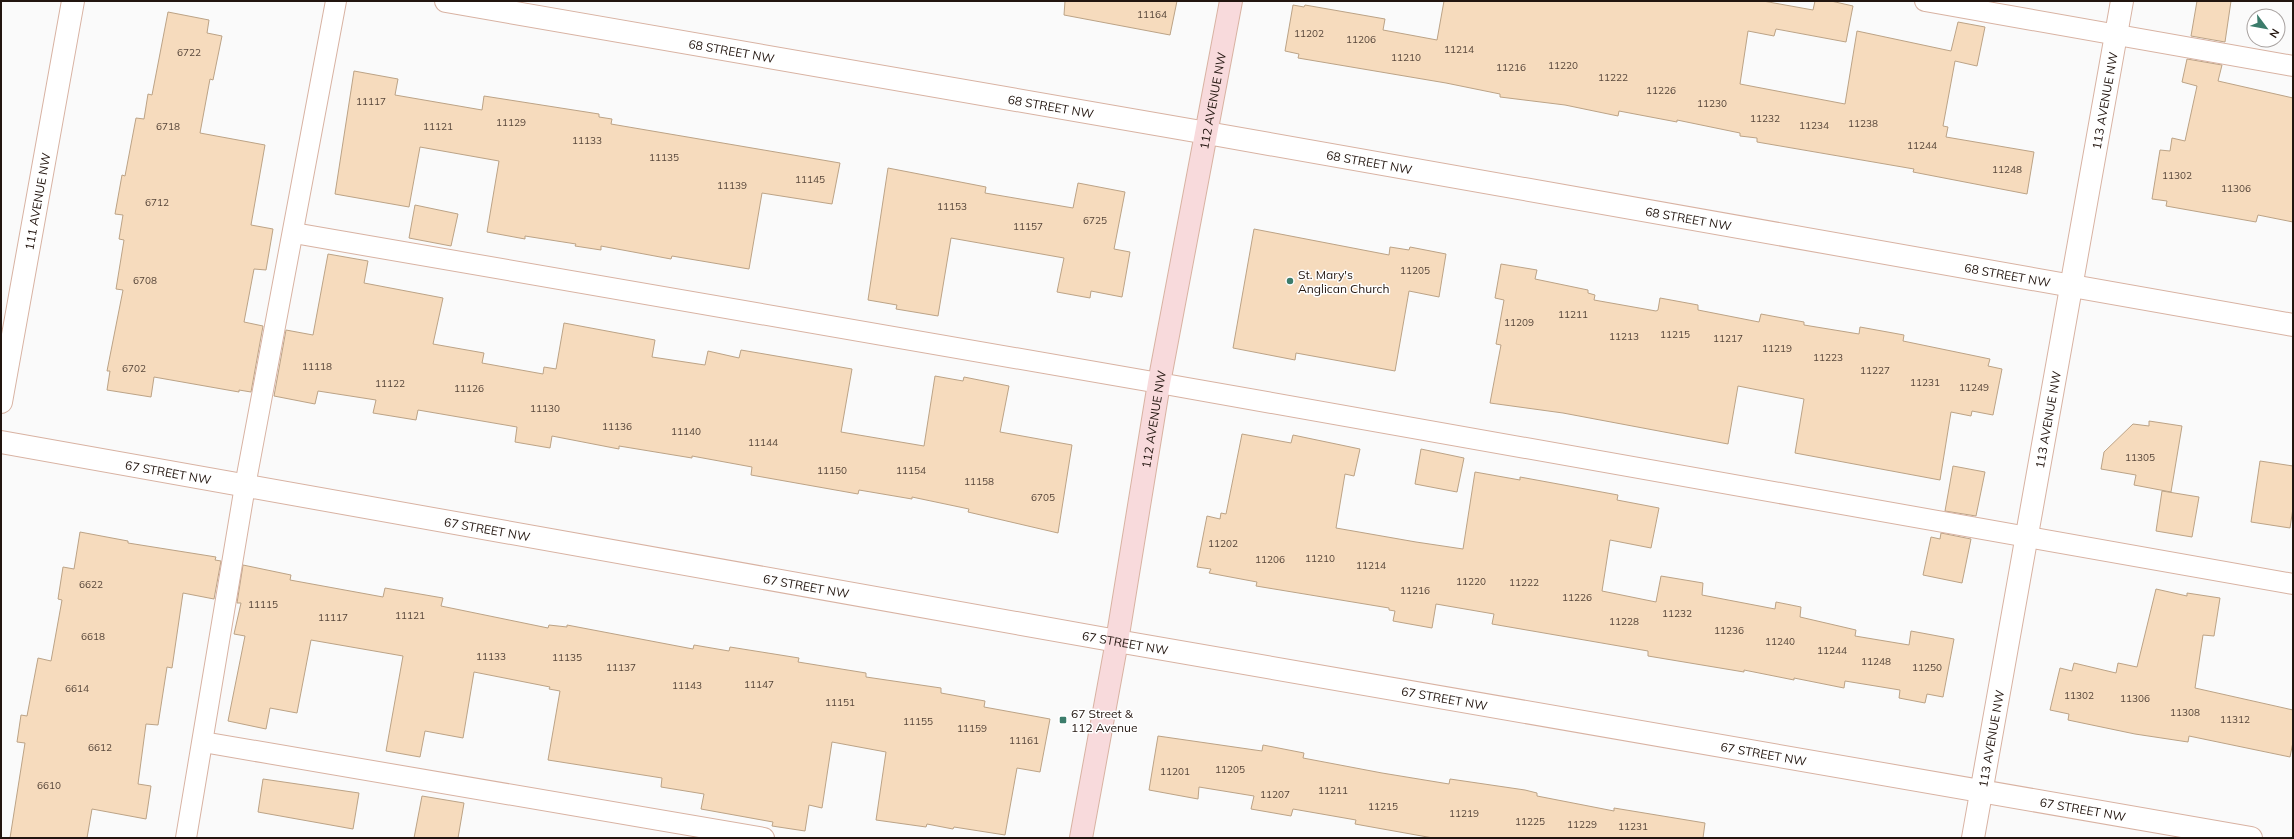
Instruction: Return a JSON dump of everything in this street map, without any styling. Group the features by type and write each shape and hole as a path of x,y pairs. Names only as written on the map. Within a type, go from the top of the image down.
{"main road":[{"name":"112 AVENUE NW","path":"1081,838 1117,641 1159,383 1231,1"}],"street":[{"name":"111 AVENUE NW","path":"1,402 73,1"},
{"name":"68 STREET NW","path":"446,1 1207,133 2293,325"},
{"name":"113 AVENUE NW","path":"1973,838 2122,1"},
{"name":"67 STREET NW","path":"1,442 1117,641 2251,838"}],"lane":[{"path":"186,838 245,486 294,233 336,1"},
{"path":"1925,1 2293,66"},
{"path":"294,233 1159,383 2293,584"},
{"path":"203,742 764,838"}],"building":[{"path":"1065,1 1177,1 1170,35 1064,15"},
{"path":"1444,1 1763,1 1813,10 1815,1 1831,1 1853,6 1846,42 1776,29 1774,36 1748,31 1740,84 1845,104 1857,31 1951,51 1958,22 1985,27 1977,66 1955,61 1943,126 1948,127 1946,137 2034,152 2027,194 1913,172 1914,169 1757,142 1757,138 1740,136 1740,133 1677,120 1677,122 1619,111 1618,116 1565,105 1500,97 1500,94 1446,83 1298,58 1299,54 1285,51 1293,5 1304,7 1305,5 1385,19 1383,30 1437,40"},
{"path":"2197,1 2231,1 2225,42 2191,36"},
{"path":"168,12 209,20 207,33 222,36 213,80 210,79 200,133 265,145 251,225 273,229 266,270 254,269 244,322 263,326 251,392 239,390 239,392 154,377 151,397 107,390 110,371 107,371 123,290 116,289 124,240 119,239 123,215 115,214 122,175 125,176 136,118 144,119 148,94 152,95"},
{"path":"2187,59 2222,65 2218,81 2293,98 2293,222 2258,215 2256,222 2166,206 2167,201 2152,199 2160,150 2170,151 2172,138 2185,141 2197,86 2182,82"},
{"path":"354,71 398,79 395,95 482,110 484,96 599,114 599,117 612,119 611,124 840,163 832,204 762,193 749,269 672,256 671,259 601,246 601,250 575,246 576,244 525,236 525,239 487,232 499,161 420,147 409,207 335,194"},
{"path":"888,168 986,187 985,193 1073,208 1078,183 1125,192 1114,249 1130,252 1122,297 1091,291 1090,298 1057,292 1064,258 951,238 938,316 896,309 897,305 868,300"},
{"path":"415,205 458,214 451,246 409,238"},
{"name":"St. Mary's Anglican Church","path":"1254,229 1389,255 1390,247 1409,250 1410,247 1446,254 1439,297 1409,291 1395,371 1296,353 1295,360 1233,348"},
{"path":"328,254 368,261 364,283 443,298 433,344 484,353 482,363 543,374 544,367 556,369 564,323 655,340 652,357 705,365 708,351 739,358 741,350 852,369 841,432 924,446 935,376 963,381 964,377 1009,386 1000,432 1072,445 1058,533 968,512 969,509 912,497 912,499 859,490 858,494 751,475 752,467 692,456 692,458 619,446 619,449 552,436 550,448 515,442 517,427 418,410 416,420 373,413 376,400 318,391 315,404 274,396 286,330 313,335"},
{"path":"1501,264 1537,270 1535,279 1588,290 1588,293 1595,295 1594,300 1656,311 1658,310 1660,298 1698,305 1698,310 1759,322 1761,314 1804,322 1804,325 1859,334 1860,327 1904,335 1903,341 1990,359 1988,366 2002,369 1993,415 1972,411 1971,416 1951,412 1940,480 1795,453 1804,399 1738,386 1728,444 1563,413 1490,403 1501,345 1496,344 1504,300 1495,298"},
{"path":"2149,421 2182,426 2171,492 2134,485 2136,475 2101,469 2104,452 2133,424 2149,426"},
{"path":"1242,434 1291,443 1293,435 1360,449 1354,476 1345,474 1336,528 1463,549 1475,472 1520,480 1520,477 1618,495 1617,500 1659,508 1651,548 1610,540 1602,591 1656,602 1661,576 1703,583 1702,595 1775,609 1776,602 1801,607 1800,617 1856,630 1855,636 1909,645 1911,631 1954,639 1943,697 1927,694 1925,703 1899,698 1900,690 1845,681 1844,688 1794,678 1794,680 1744,670 1744,672 1648,656 1648,651 1492,624 1494,614 1436,604 1432,628 1393,621 1395,611 1389,610 1389,608 1256,586 1257,582 1209,573 1211,569 1197,567 1207,516 1220,519 1221,513 1226,514"},
{"path":"1421,449 1464,458 1457,492 1415,484"},
{"path":"2260,461 2293,466 2293,508 2290,528 2251,522"},
{"path":"1953,466 1985,472 1976,516 1945,511"},
{"path":"2162,491 2199,497 2192,537 2156,531"},
{"path":"80,532 128,541 128,543 216,557 215,560 221,561 214,599 183,593 172,668 167,667 158,725 146,724 138,784 151,786 146,819 92,809 87,838 10,838 25,743 17,742 21,715 27,716 38,658 51,661 62,600 58,599 63,567 74,569"},
{"path":"1941,533 1971,539 1962,583 1923,575 1931,537 1940,539"},
{"path":"243,565 291,575 290,580 383,597 385,588 443,598 441,606 548,628 549,625 567,627 567,625 693,649 694,645 729,651 730,647 799,658 798,662 866,673 866,677 941,688 941,693 985,701 984,707 1050,719 1040,772 1017,768 1005,835 954,827 953,829 927,824 926,827 876,820 886,752 832,742 822,808 809,805 805,831 772,826 773,822 701,809 704,794 661,787 662,778 548,760 560,691 549,689 550,687 474,672 463,738 425,731 420,757 386,751 403,656 311,640 297,713 270,708 266,729 228,721 245,636 234,634 241,603 237,603"},
{"path":"2156,589 2187,596 2187,593 2220,598 2214,636 2203,635 2195,688 2293,710 2293,742 2290,757 2189,736 2188,742 2135,734 2068,720 2069,714 2050,710 2060,668 2072,671 2074,663 2116,673 2118,663 2137,667"},
{"path":"1158,736 1262,751 1263,745 1304,753 1303,758 1382,773 1449,784 1450,779 1525,790 1537,793 1537,796 1614,811 1614,808 1705,823 1703,838 1433,838 1355,824 1356,820 1293,809 1291,816 1251,809 1254,796 1199,787 1198,799 1149,790"},
{"path":"263,779 359,793 353,829 258,812"},
{"path":"422,796 464,803 458,838 414,838"}],"place":[{"name":"St. Mary's Anglican Church","path":"1290,281"},
{"name":"67 Street & 112 Avenue","path":"1063,720"}]}
